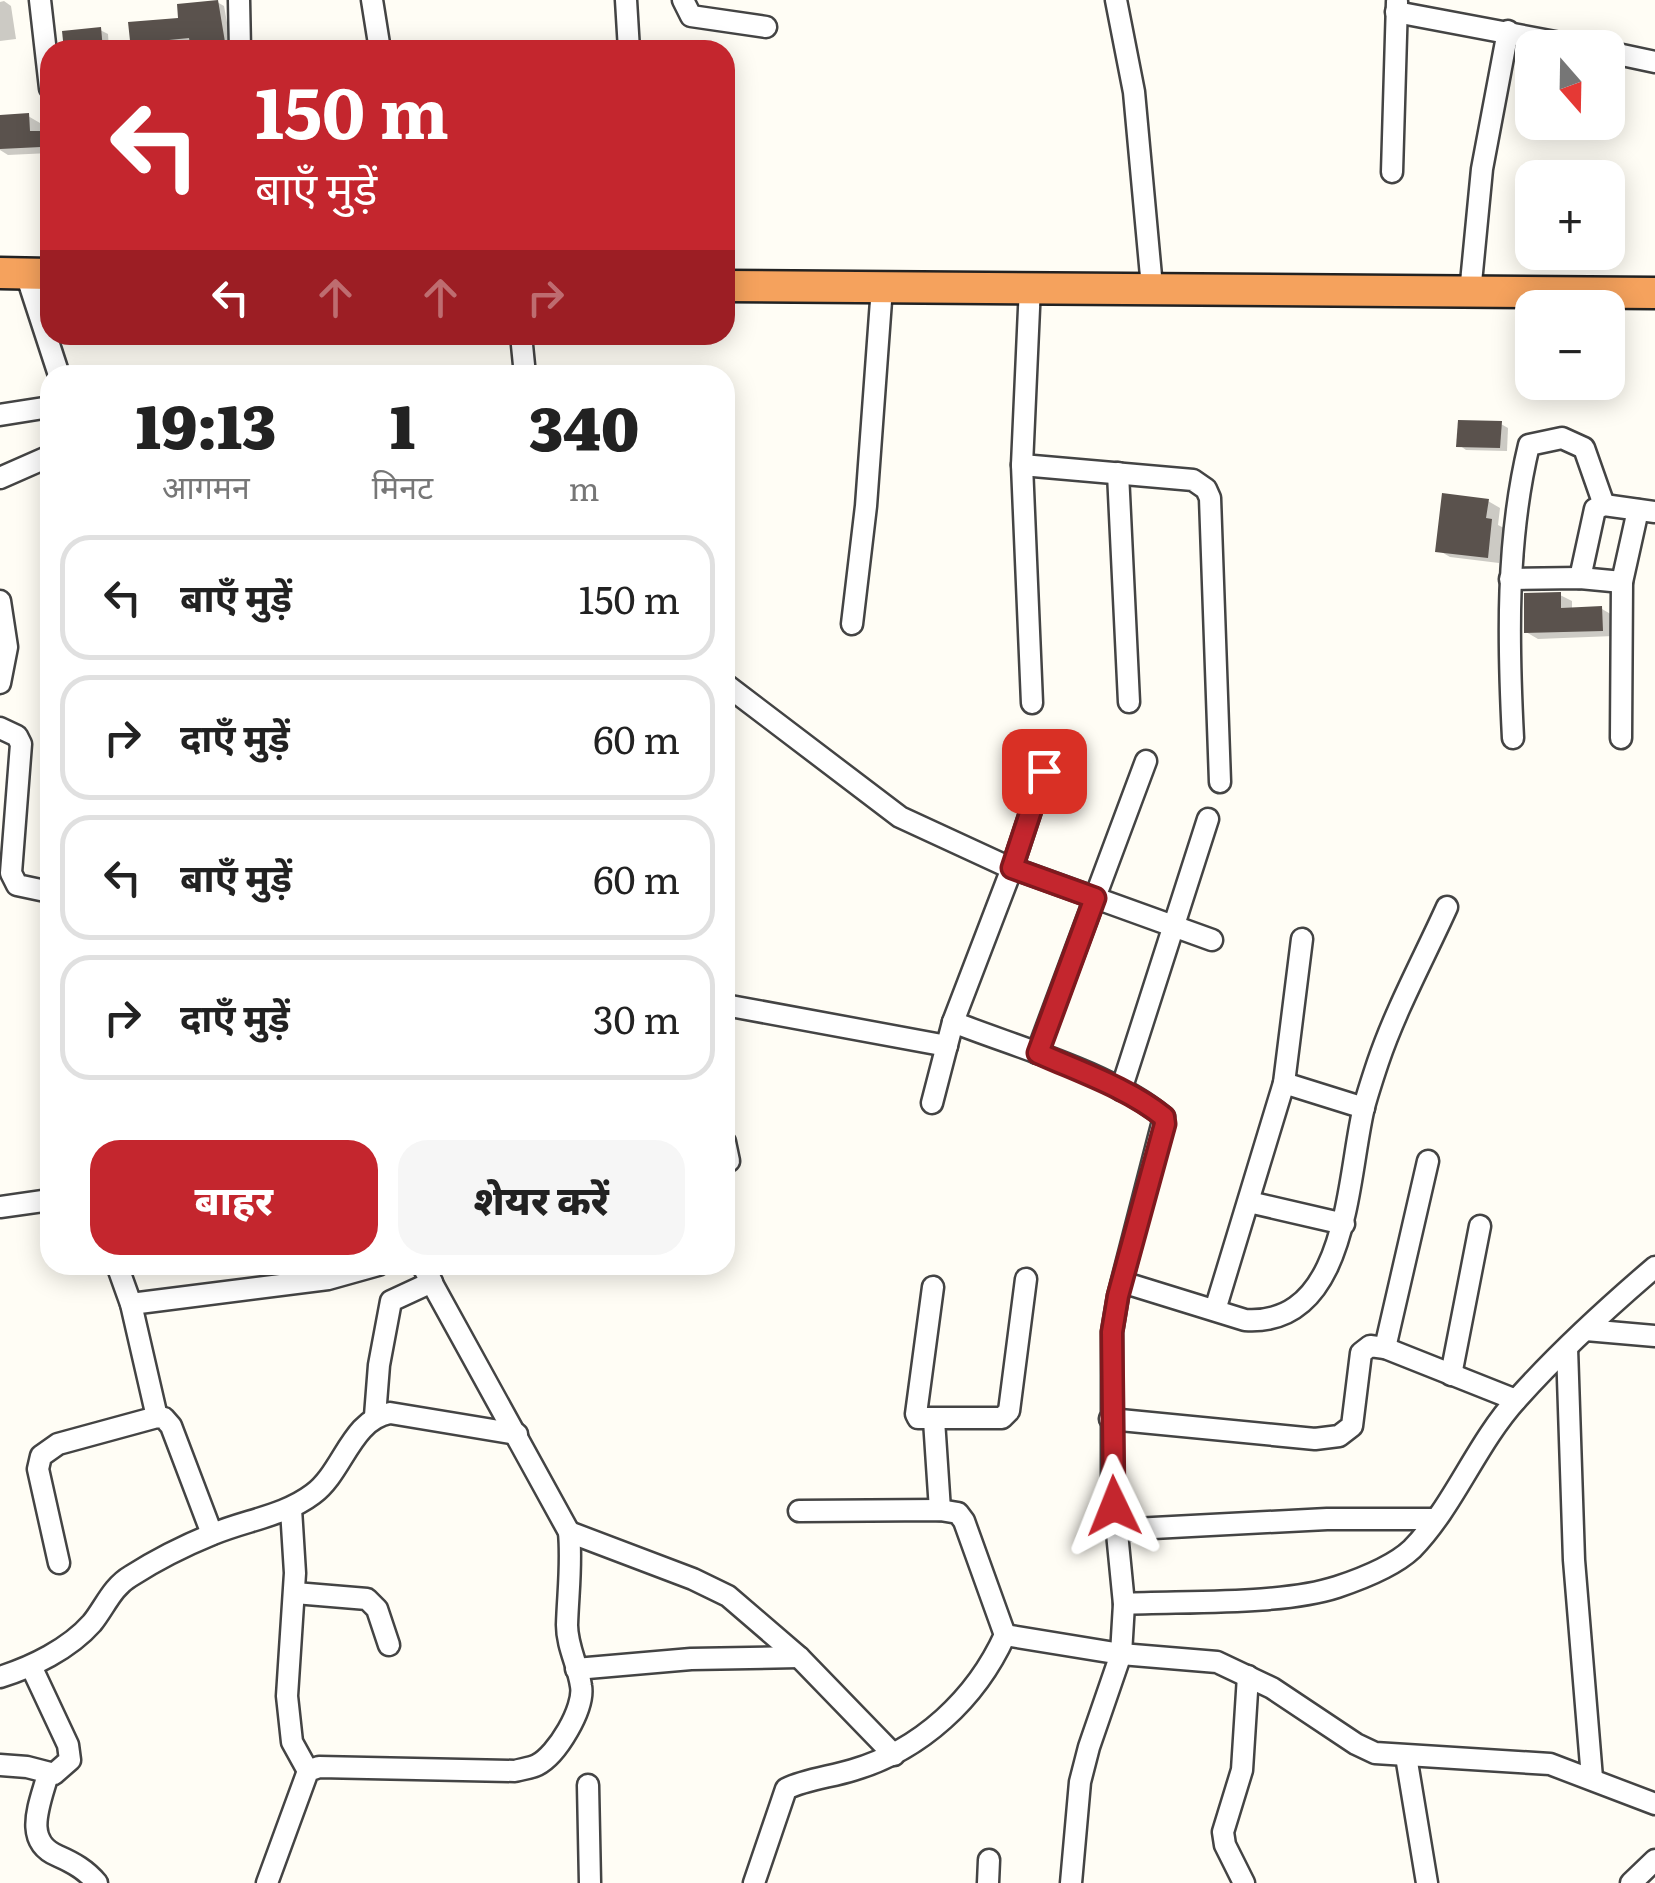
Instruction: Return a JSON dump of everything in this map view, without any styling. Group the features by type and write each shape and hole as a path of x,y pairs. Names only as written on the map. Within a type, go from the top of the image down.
{"highway":[{"path":"735,286 1655,294"}],"street":[{"path":"40,0 45,40"},
{"path":"239,0 240,40"},
{"path":"372,0 378,40"},
{"path":"626,0 628,40"},
{"path":"683,0 691,16 766,27"},
{"path":"1116,0 1134,92 1152,288"},
{"path":"1392,172 1396,6 1515,33"},
{"path":"1470,293 1482,169 1508,32"},
{"path":"1625,56 1655,62"},
{"path":"26,274 40,317"},
{"path":"1030,286 1022,465 1032,703"},
{"path":"852,624 866,506 882,287"},
{"path":"0,415 40,409"},
{"path":"1513,738 1510,579 1529,445 1562,438 1584,448 1604,505"},
{"path":"0,478 40,460"},
{"path":"1022,465 1193,480 1206,489 1210,498 1220,782"},
{"path":"1118,473 1129,702"},
{"path":"1580,578 1592,513 1598,506 1646,511 1622,582 1621,738"},
{"path":"1510,579 1622,582"},
{"path":"0,601 8,647 0,683"},
{"path":"735,692 888,809 1012,868 1212,940"},
{"path":"0,728 18,736 21,744 11,873 17,884 40,890"},
{"path":"1038,1053 1146,762"},
{"path":"932,1103 953,1022 1044,771"},
{"path":"1120,1090 1176,928 1208,819"},
{"path":"1122,1282 1263,1322 1301,1304 1314,1290 1344,1224 1364,1108 1379,1058 1447,907"},
{"path":"1214,1310 1284,1083 1302,939"},
{"path":"735,1007 947,1046"},
{"path":"953,1022 1038,1053 1120,1090 1158,1112 1165,1124 1112,1332 1110,1419 1115,1530 1124,1604 1121,1654 1080,1782 1070,1883"},
{"path":"1284,1083 1364,1108"},
{"path":"1385,1348 1428,1161"},
{"path":"0,1206 40,1201"},
{"path":"1249,1202 1344,1224"},
{"path":"1452,1375 1480,1226"},
{"path":"1124,1604 1288,1596 1332,1588 1410,1551 1516,1400 1655,1267"},
{"path":"121,1275 157,1417"},
{"path":"131,1304 342,1275"},
{"path":"375,1416 387,1310 396,1297 424,1275"},
{"path":"308,1772 319,1768 515,1772 539,1764 552,1752 575,1718 581,1701 567,1628 572,1569 569,1532 428,1275"},
{"path":"933,1287 915,1410 918,1418 1006,1416 1026,1279"},
{"path":"1586,1330 1655,1336"},
{"path":"1110,1419 1329,1438 1352,1426 1361,1352 1370,1346 1385,1348 1516,1400"},
{"path":"1568,1348 1574,1560 1592,1778"},
{"path":"0,1677 31,1666 88,1627 128,1578 212,1534 290,1508 315,1494 333,1475 365,1424 375,1416 402,1415 517,1434"},
{"path":"59,1563 38,1469 41,1456 58,1444 157,1417 171,1426 212,1534"},
{"path":"934,1420 940,1510"},
{"path":"268,1883 308,1772 292,1742 288,1696 295,1593 290,1508"},
{"path":"754,1883 786,1790 894,1755 938,1726 982,1679 1005,1635 958,1513 798,1511"},
{"path":"1115,1530 1327,1520 1435,1520"},
{"path":"569,1532 728,1596 799,1657 894,1755"},
{"path":"295,1593 367,1599 377,1609 389,1645"},
{"path":"1005,1635 1121,1654 1204,1660 1248,1676 1374,1752 1550,1764 1655,1804"},
{"path":"576,1669 691,1659 799,1657"},
{"path":"0,1765 27,1767 48,1774 64,1768 71,1755 31,1666"},
{"path":"1244,1883 1225,1845 1223,1832 1242,1770 1248,1676"},
{"path":"1406,1756 1427,1883"},
{"path":"48,1774 35,1825 38,1841 47,1852 84,1870 97,1883"},
{"path":"588,1785 590,1883"},
{"path":"988,1883 989,1860"},
{"path":"1631,1883 1655,1860"}],"building":[{"path":"218,0 225,40 130,40 128,22 178,18 177,4"},
{"path":"101,27 102,40 63,40 62,31"},
{"path":"29,113 30,131 40,131 40,147 0,149 0,115"},
{"path":"1458,420 1502,421 1500,448 1456,447"},
{"path":"1442,493 1489,499 1486,518 1492,519 1488,558 1435,552"},
{"path":"1561,592 1561,608 1602,606 1603,631 1524,633 1524,593"}],"route":[{"path":"1044,771 1012,868 1095,898 1038,1053 1120,1090 1158,1112 1165,1124 1118,1296 1112,1332 1114,1506"}]}
